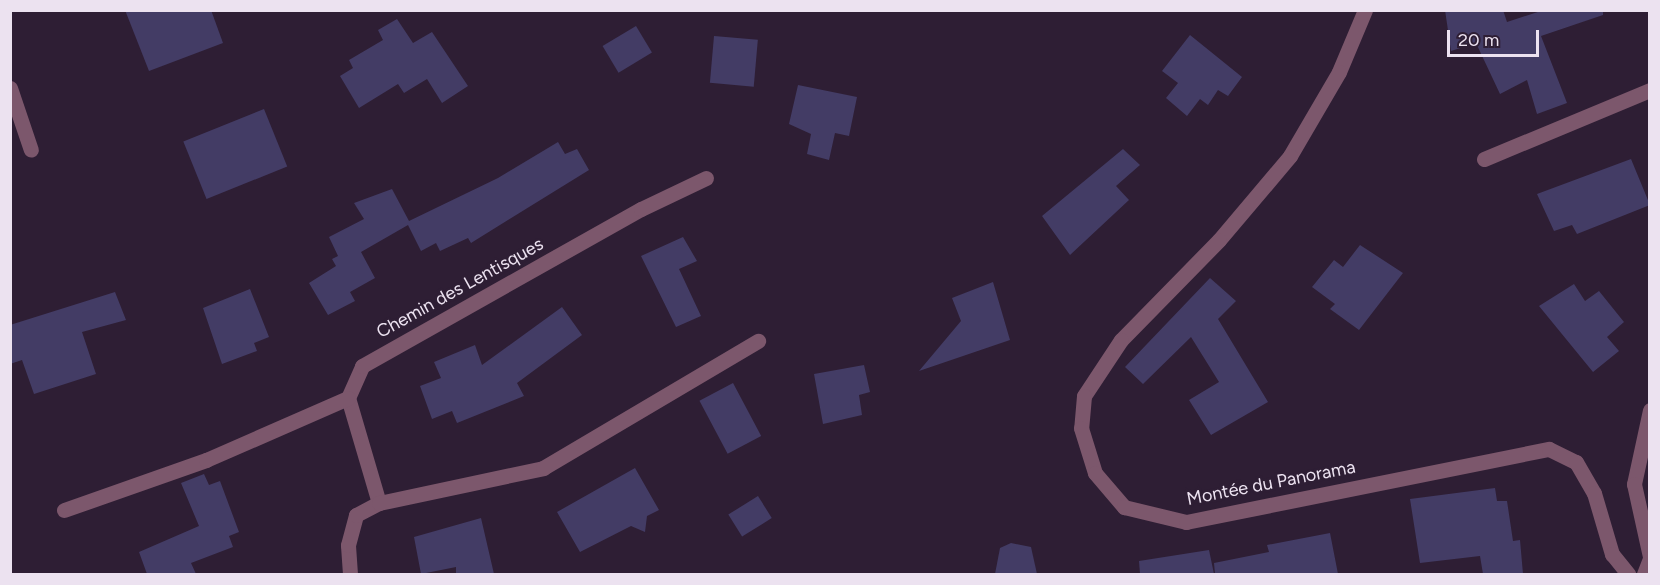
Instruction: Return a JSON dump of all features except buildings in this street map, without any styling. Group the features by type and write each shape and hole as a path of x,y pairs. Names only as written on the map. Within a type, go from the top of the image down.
{"street":[{"name":"Montée du Panorama","path":"1365,10 1339,72 1290,156 1219,240 1121,340 1084,396 1081,428 1095,473 1124,507 1186,522 1549,449 1576,462 1594,493 1612,554 1628,574"},
{"path":"10,88 31,150"},
{"path":"1484,159 1650,90"},
{"name":"Chemin des Lentisques","path":"348,398 362,366 640,209 706,178"},
{"path":"350,574 348,545 356,515 379,503 543,468 758,341"},
{"path":"64,510 206,460 348,398 379,503"},
{"path":"1644,574 1650,557 1634,484 1645,448 1650,410"}]}
